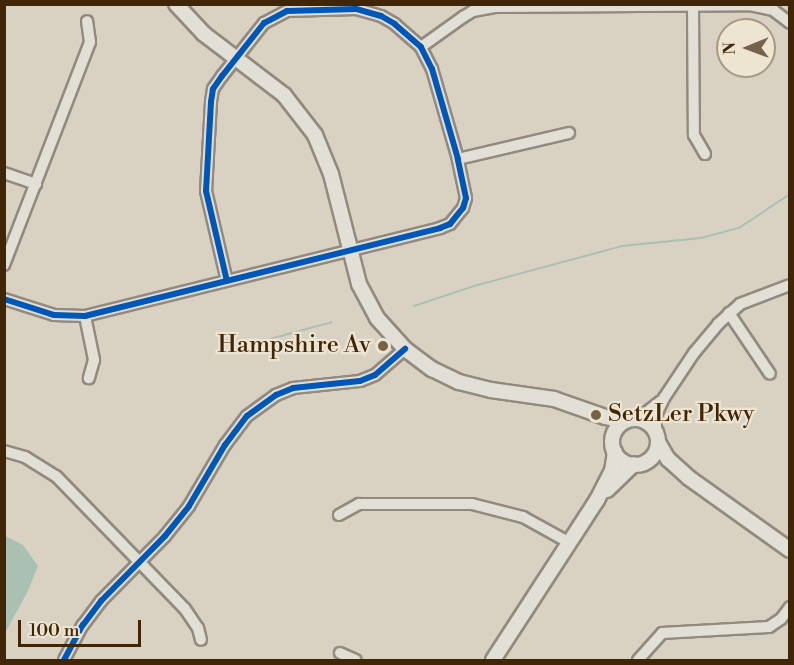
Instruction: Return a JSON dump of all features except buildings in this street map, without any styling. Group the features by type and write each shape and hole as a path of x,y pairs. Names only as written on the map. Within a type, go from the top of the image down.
{"street":[{"path":"176,4 204,34 284,95 315,135 331,174 349,250 367,302 386,329 405,349 432,369 459,382 491,390 554,399 580,409 631,420 657,436 668,459 689,478 789,550"},
{"path":"693,6 694,135 705,154"},
{"path":"421,47 463,17 484,8 758,6 780,14 789,23"},
{"path":"4,299 54,315 84,316 450,224 463,208 464,187 458,159 436,81 421,47 396,24 368,12 342,8 287,11 264,22 213,89 206,174 209,208 227,280"},
{"path":"4,265 90,42 87,21"},
{"path":"458,159 569,133"},
{"path":"4,173 36,184"},
{"path":"597,501 638,464 656,453 656,415 664,398 694,353 729,313 754,297 789,285"},
{"path":"729,313 770,374"},
{"path":"84,316 94,360 89,378"},
{"path":"64,660 83,625 101,601 165,536 189,506 230,437 247,416 276,395 293,388 345,384 368,378 384,369 405,349"},
{"path":"493,660 597,501 612,471 615,452 613,437 617,428 652,411 664,398"},
{"path":"580,409 613,437"},
{"path":"4,451 25,458 56,476 185,609 198,628 201,640"},
{"path":"615,452 626,463 660,465 689,478"},
{"path":"339,514 359,504 472,504 523,517 570,543"},
{"path":"638,660 662,633 769,627 781,619 789,607"},
{"path":"340,653 356,660"}],"shaded area":[{"path":"5,536 23,545 38,566 27,593 5,633"}],"waterway":[{"path":"414,306 474,286 622,246 701,238 739,228 790,194"},
{"path":"270,339 332,322"}],"cycle path":[{"path":"4,299 54,315 85,316 440,228 450,224 463,208 466,198 458,159 432,69 421,47 395,24 381,16 356,9 287,11 264,23 213,89 206,191 227,281"},
{"path":"64,660 83,625 101,601 165,536 189,506 225,445 247,416 276,395 293,388 360,381 375,375 405,349"}],"place":[{"name":"Hampshire Av","path":"383,346"},
{"name":"SetzLer Pkwy","path":"596,415"}]}
